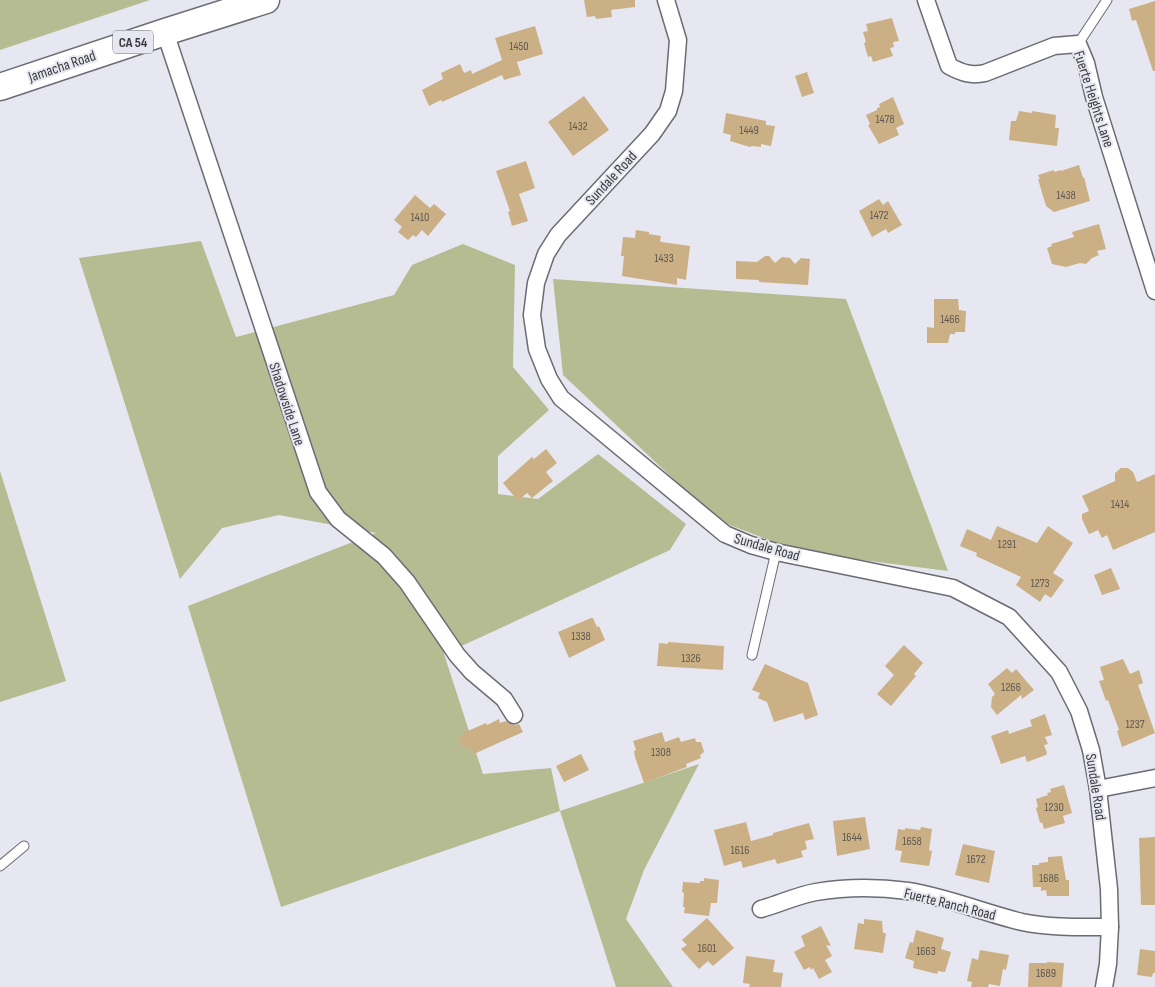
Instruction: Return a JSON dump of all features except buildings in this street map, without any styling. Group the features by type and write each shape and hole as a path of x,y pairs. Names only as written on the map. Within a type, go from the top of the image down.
{"main road":[{"name":"Jamacha Road","path":"0,87 266,0"}],"street":[{"name":"Sundale Road","path":"666,0 678,40 674,91 668,111 652,134 558,234 546,254 536,283 532,315 533,332 540,361 561,398 724,534 751,545 776,552 953,588 1009,617 1058,672 1076,705 1091,750 1107,856 1110,927 1108,964 1104,987"},
{"name":"Fuerte Heights Lane","path":"926,0 949,66 963,73 974,75 985,73 1054,46 1078,44 1086,63 1094,97 1155,292"},
{"name":"Shadowside Lane","path":"164,32 318,492 338,519 384,556 401,575 457,655 472,672 504,699 514,715"},
{"path":"1098,789 1155,778"},
{"name":"Fuerte Ranch Road","path":"761,909 815,892 861,888 907,891 948,900 1025,922 1059,927 1110,927"}],"lane":[{"path":"1078,44 1107,0"},
{"path":"752,655 776,552"},
{"path":"0,866 24,846"}],"green space":[{"path":"0,0 150,0 0,50"},
{"path":"201,241 236,337 394,295 412,265 463,244 515,265 513,367 549,410 498,456 498,494 538,499 598,454 686,524 670,550 444,654 483,774 551,768 560,811 281,907 188,606 376,533 279,515 222,528 180,579 79,258"},
{"path":"553,279 846,299 948,571 799,552 717,520 563,375"},
{"path":"0,471 66,681 0,702"},
{"path":"699,764 644,870 626,919 673,987 616,987 560,811"}]}
